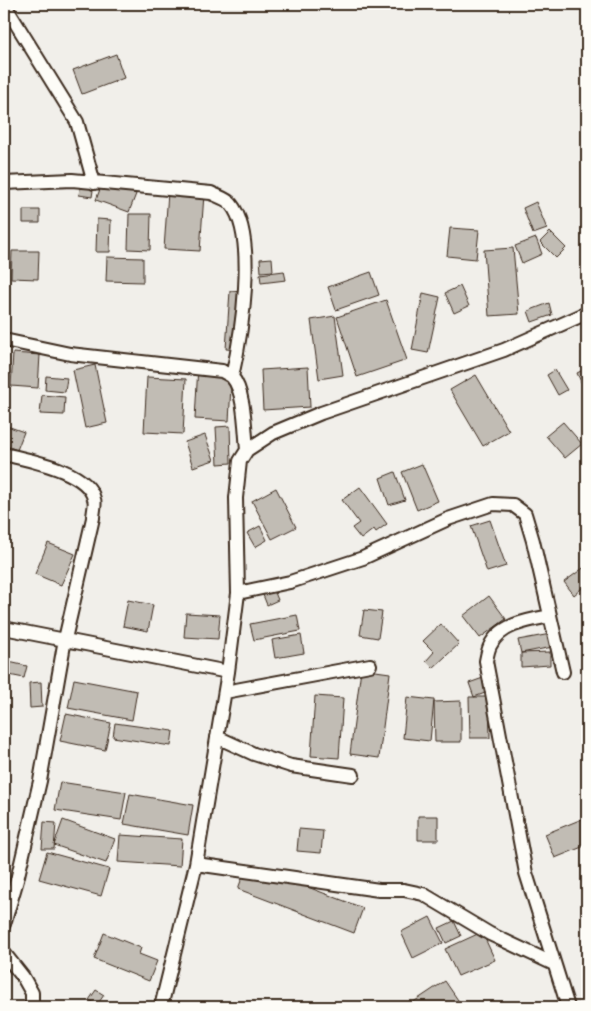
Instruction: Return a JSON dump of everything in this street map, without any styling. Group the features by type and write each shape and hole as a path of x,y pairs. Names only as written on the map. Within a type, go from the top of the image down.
{"street":[{"path":"4,4 77,122 94,183"},
{"path":"4,183 72,180 211,193 230,202 239,216 245,246 245,291 240,343 232,377"},
{"path":"161,1007 196,864 225,692 238,593 236,490 240,462 247,450 281,429 504,350 585,318"},
{"path":"4,340 70,354 222,371 232,377 238,386 247,450"},
{"path":"4,454 61,469 82,481 94,499 93,518 65,639 40,781 17,880 4,924"},
{"path":"238,593 290,582 362,558 448,519 493,504 512,505 525,514 533,541 562,672"},
{"path":"550,616 517,623 501,632 490,645 486,661 526,873 568,1007"},
{"path":"4,628 228,672"},
{"path":"225,692 370,665"},
{"path":"218,737 254,754 291,766 353,775"},
{"path":"196,864 380,890 404,890 423,894 490,934 554,964"},
{"path":"4,953 23,977 32,993 32,1007"}],"building":[{"path":"116,54 124,78 82,94 73,70"},
{"path":"103,181 136,194 129,212 96,200"},
{"path":"81,182 94,184 92,197 79,195"},
{"path":"168,192 204,194 200,251 164,249"},
{"path":"536,202 547,229 533,234 523,208"},
{"path":"23,210 40,210 40,223 23,223"},
{"path":"129,214 151,214 150,250 128,249"},
{"path":"97,219 111,220 110,252 96,252"},
{"path":"450,228 479,230 476,259 447,256"},
{"path":"550,232 566,248 556,258 540,242"},
{"path":"536,238 542,254 522,263 515,246"},
{"path":"513,248 519,314 489,316 484,250"},
{"path":"12,251 39,251 38,279 11,278"},
{"path":"107,257 143,258 143,282 106,281"},
{"path":"272,258 273,271 261,272 260,259"},
{"path":"284,271 286,280 261,283 260,274"},
{"path":"371,272 379,295 336,310 328,287"},
{"path":"460,286 469,306 454,313 445,293"},
{"path":"230,291 243,292 239,350 226,349"},
{"path":"423,293 440,297 428,353 412,350"},
{"path":"386,300 407,360 357,377 337,317"},
{"path":"549,303 552,315 532,322 528,311"},
{"path":"335,316 343,375 319,379 311,320"},
{"path":"13,353 40,355 38,388 11,386"},
{"path":"95,365 107,423 85,428 73,370"},
{"path":"198,366 232,368 229,421 195,419"},
{"path":"308,367 310,407 263,410 261,370"},
{"path":"587,368 587,395 577,373"},
{"path":"555,370 567,390 558,395 547,375"},
{"path":"476,375 509,431 483,446 450,390"},
{"path":"46,376 67,378 65,392 45,390"},
{"path":"147,377 186,379 183,434 144,432"},
{"path":"42,395 65,397 64,415 40,414"},
{"path":"563,422 582,444 565,458 546,436"},
{"path":"4,425 24,432 17,450 4,445"},
{"path":"230,426 231,463 218,464 216,427"},
{"path":"205,435 214,460 193,467 185,442"},
{"path":"422,464 438,501 417,510 402,472"},
{"path":"395,472 405,500 389,505 380,478"},
{"path":"360,487 387,524 376,532 374,529 361,539 352,528 359,523 342,500"},
{"path":"276,488 296,527 272,539 252,501"},
{"path":"490,520 506,566 487,572 471,526"},
{"path":"260,526 267,540 255,547 247,533"},
{"path":"48,543 75,554 61,585 35,574"},
{"path":"586,566 587,584 574,595 564,582"},
{"path":"274,590 278,600 267,605 263,595"},
{"path":"489,596 506,619 480,638 463,616"},
{"path":"128,600 153,605 148,631 123,626"},
{"path":"364,610 382,612 378,638 360,635"},
{"path":"186,613 220,615 218,639 184,637"},
{"path":"297,615 300,631 254,640 250,624"},
{"path":"441,624 459,644 433,668 426,661 434,652 423,641"},
{"path":"556,633 558,646 521,653 518,640"},
{"path":"301,635 304,653 275,658 272,640"},
{"path":"550,652 550,665 521,667 521,653"},
{"path":"4,661 27,666 24,678 4,674"},
{"path":"361,669 390,673 379,758 350,754"},
{"path":"483,678 488,692 474,697 469,683"},
{"path":"74,679 137,691 132,720 68,708"},
{"path":"41,682 42,707 30,708 29,683"},
{"path":"315,696 343,698 339,758 311,756"},
{"path":"407,697 434,700 430,741 403,738"},
{"path":"469,697 489,697 490,738 470,738"},
{"path":"461,701 461,742 435,742 434,702"},
{"path":"66,714 111,723 105,750 60,741"},
{"path":"115,723 173,731 171,746 113,737"},
{"path":"60,782 126,792 121,820 55,810"},
{"path":"130,794 193,805 188,835 124,824"},
{"path":"418,816 438,816 438,840 418,840"},
{"path":"587,817 587,845 555,858 545,834"},
{"path":"63,820 115,839 106,863 54,845"},
{"path":"44,822 56,823 54,849 42,849"},
{"path":"299,829 323,831 321,853 297,851"},
{"path":"120,835 182,839 180,866 118,862"},
{"path":"47,852 109,869 101,896 39,879"},
{"path":"247,864 363,908 354,933 238,889"},
{"path":"430,917 443,943 413,958 401,932"},
{"path":"454,921 461,936 446,943 439,928"},
{"path":"482,932 495,960 458,976 445,949"},
{"path":"104,933 141,948 139,954 157,961 149,981 94,959"},
{"path":"445,981 460,1003 454,1007 406,1007"},
{"path":"96,990 104,995 97,1005 89,1000"}]}
